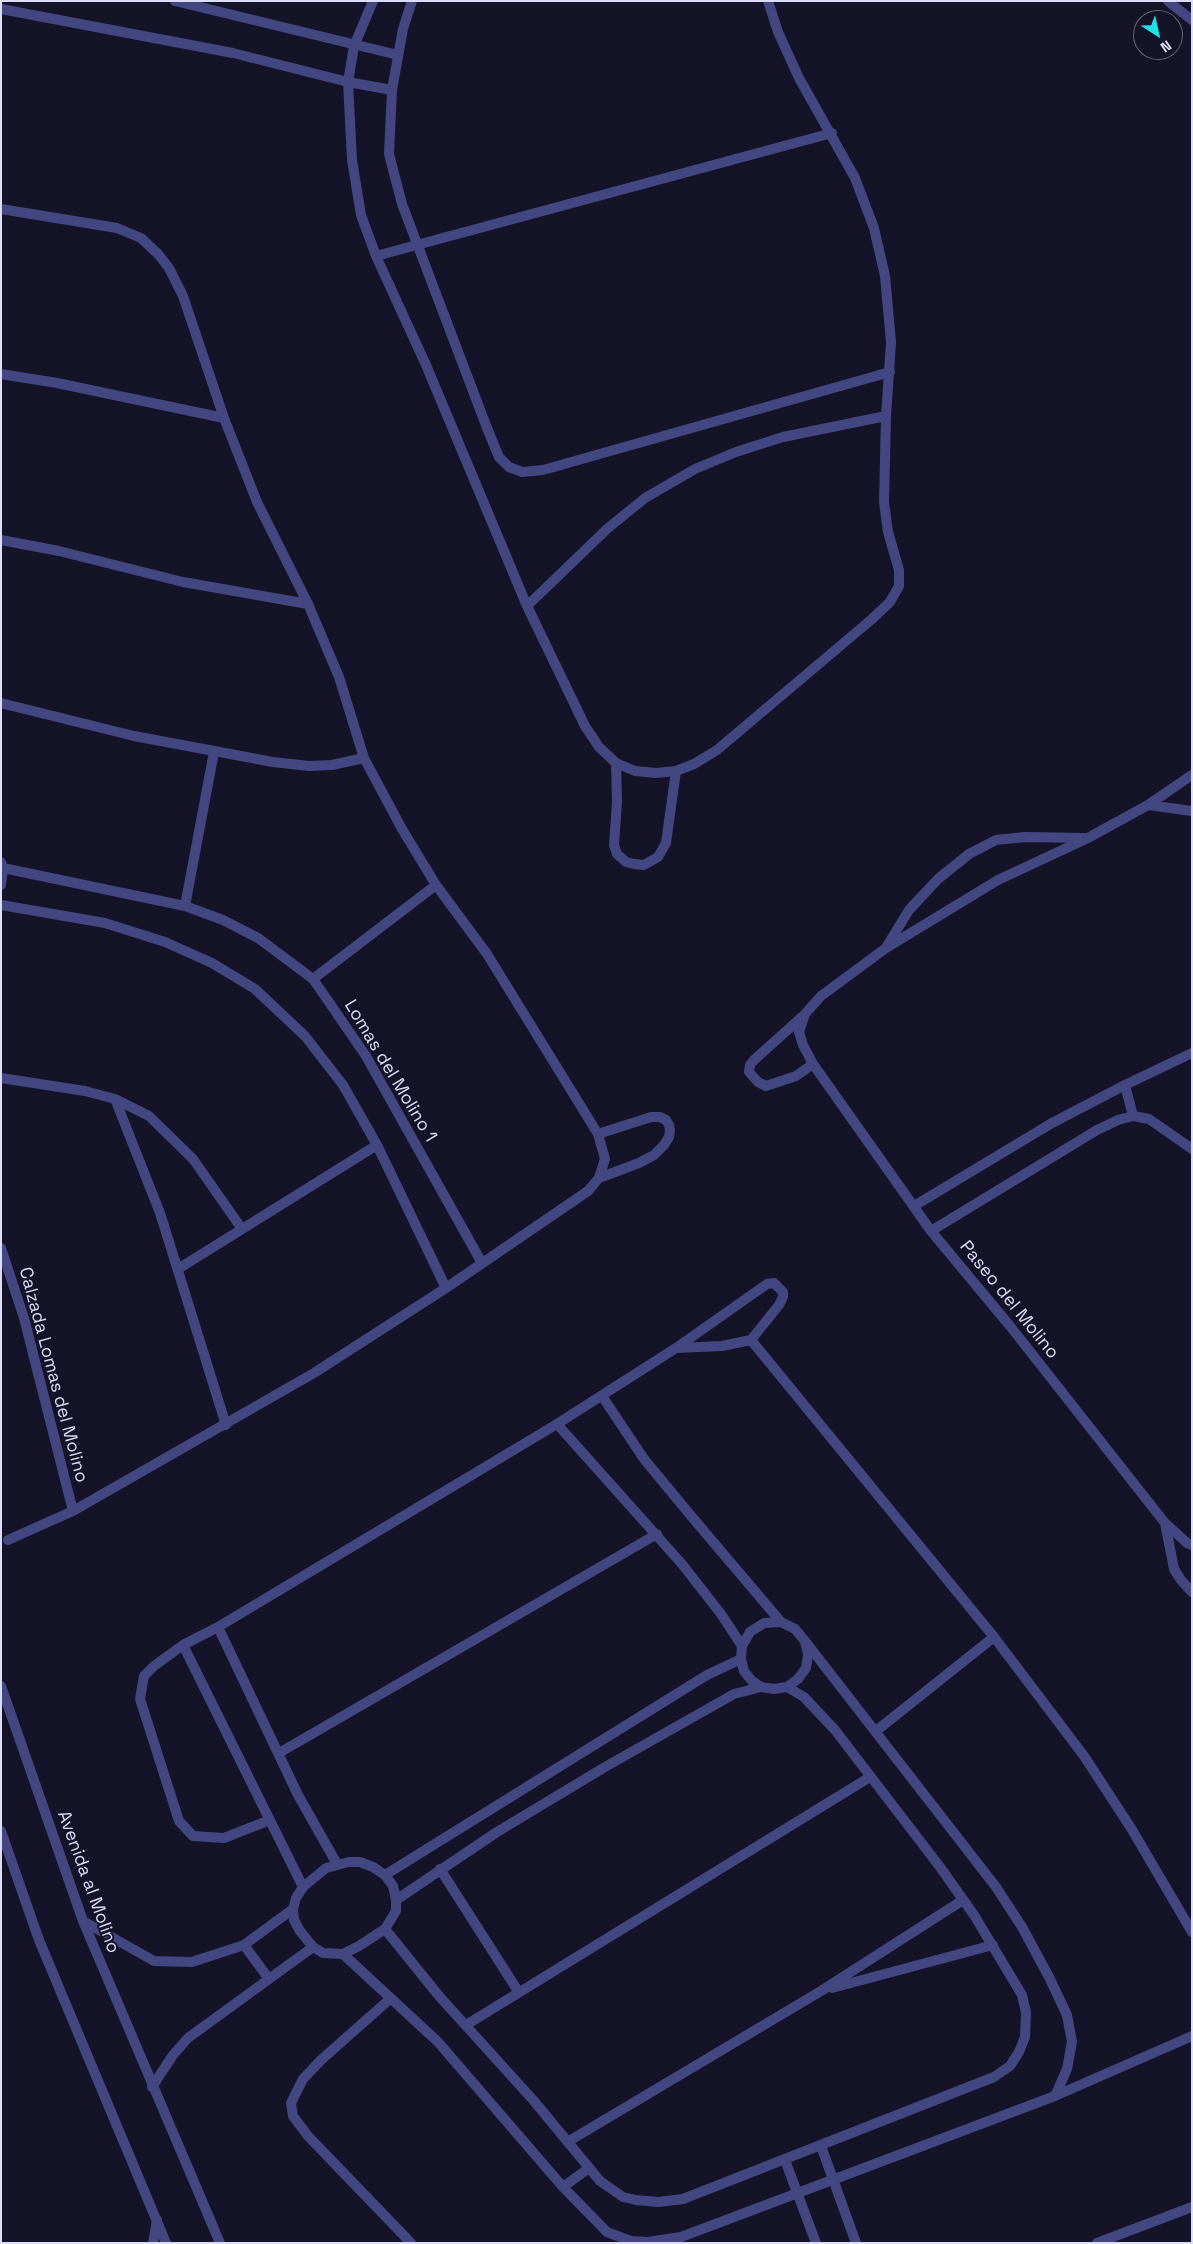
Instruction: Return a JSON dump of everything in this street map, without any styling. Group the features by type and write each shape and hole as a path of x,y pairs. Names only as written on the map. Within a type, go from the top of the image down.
{"street":[{"path":"176,1 354,46 398,55"},
{"path":"373,1 354,46 348,82 352,160 361,215 376,256 426,365 528,606 585,726 600,747 616,763 635,771 656,774 676,771 694,764 717,750 872,619 890,602 898,586 899,570 888,532 884,502 886,416 891,342 885,276 874,228 855,178 832,133 799,78 778,32 768,1"},
{"path":"412,1 398,55 392,90 389,154 402,204 418,246 499,457 509,467 522,472 543,470 890,372"},
{"path":"1168,1 1192,20"},
{"path":"1,9 232,53 348,82 392,90"},
{"path":"376,256 832,133"},
{"path":"1,209 117,228 142,238 169,268 183,296 224,418 257,502 308,604 339,677 364,758 402,829 436,884 486,954 598,1134 605,1159 599,1178 588,1191 446,1288 314,1373 73,1512 8,1540"},
{"path":"1,374 57,383 224,418"},
{"path":"528,606 606,529 645,498 695,469 736,452 783,437 886,416"},
{"path":"1,540 59,551 184,582 308,604"},
{"path":"1,703 134,736 214,752 309,766 364,758"},
{"path":"185,906 214,752"},
{"path":"616,763 618,802 614,845 617,854 626,862 634,864 644,865 658,857 666,842 676,771"},
{"path":"812,1064 796,1076 780,1083 766,1086 758,1082 749,1072 750,1064 805,1014 821,996 886,948 998,880 1088,838 1148,805 1192,775"},
{"path":"1148,805 1192,811"},
{"path":"886,948 909,910 938,879 969,854 996,840 1025,837 1088,838"},
{"path":"1,885 2,865"},
{"name":"Lomas del Molino 1","path":"2,865 185,906 223,920 258,938 313,979 366,1056 482,1264"},
{"path":"313,979 436,884"},
{"path":"1,905 105,924 164,942 212,963 255,989 311,1043 343,1085 377,1145 446,1288"},
{"name":"Paseo del Molino","path":"805,1014 799,1032 802,1045 812,1064 931,1231 1010,1326 1166,1524 1187,1543 1192,1545"},
{"path":"914,1206 1052,1123 1192,1053"},
{"path":"1,1078 85,1091 115,1099 149,1116 187,1153 242,1229"},
{"path":"1125,1085 1133,1116"},
{"path":"115,1099 160,1213 226,1425"},
{"path":"931,1231 1097,1130 1133,1116 1148,1120 1166,1130 1192,1149"},
{"path":"598,1134 651,1117 660,1117 666,1120 670,1130 669,1137 664,1145 654,1155 639,1164 599,1178"},
{"path":"178,1269 377,1145"},
{"name":"Calzada Lomas del Molino","path":"1,1248 24,1318 73,1512"},
{"path":"270,1820 224,1838 193,1836 179,1821 140,1699 144,1676 154,1666 183,1645 218,1627 602,1396 676,1348 767,1284 774,1283 783,1292 783,1297 751,1340 722,1346 676,1348"},
{"path":"751,1340 994,1637 1084,1756 1131,1828 1192,1932"},
{"path":"602,1396 644,1459 781,1622 795,1629 805,1641 996,1887 1022,1927 1049,1977 1067,2016 1072,2042 1067,2069 1055,2096"},
{"path":"557,1424 657,1534 704,1592 742,1646"},
{"path":"1166,1524 1174,1568 1181,1580 1192,1592"},
{"path":"279,1754 657,1534"},
{"path":"761,1687 751,1680 744,1671 741,1659 742,1646 750,1632 764,1623 781,1622"},
{"path":"218,1627 298,1794 337,1864"},
{"path":"876,1731 994,1637"},
{"path":"396,1900 440,1870 605,1767 716,1703 734,1694 761,1687 774,1689 787,1687 798,1679 806,1668 808,1655 805,1641"},
{"path":"183,1645 303,1887"},
{"path":"385,1875 707,1675 741,1659"},
{"name":"Avenida al Molino","path":"1,1686 84,1921 152,2087 220,2243"},
{"path":"385,1929 439,1996 569,2142 589,2168 606,2185 623,2197 658,2202 683,2199 994,2077 1010,2066 1019,2052 1025,2037 1026,2012 1022,1995 993,1945 963,1900 835,1730 804,1697 787,1687"},
{"path":"466,2025 518,1991 870,1777"},
{"path":"1,1831 39,1940 166,2243"},
{"path":"360,1862 373,1867 385,1875 393,1886 396,1911 385,1929 374,1938 343,1954 323,1953 313,1947 294,1920 293,1909 296,1898 303,1887 326,1868 337,1864 360,1862"},
{"path":"440,1870 518,1991"},
{"path":"569,2142 821,1991 963,1900"},
{"path":"84,1921 154,1961 192,1962 244,1945 293,1909"},
{"path":"244,1945 268,1979"},
{"path":"821,1991 993,1945"},
{"path":"152,2087 173,2055 188,2038 313,1947"},
{"path":"343,1954 438,2042 563,2187 607,2232 620,2241 648,2242 681,2237 1055,2096 1192,2036"},
{"path":"391,1998 321,2060 303,2079 292,2103 294,2116 308,2136 411,2243"},
{"path":"821,2146 856,2243"},
{"path":"785,2160 816,2243"},
{"path":"563,2187 589,2168"},
{"path":"1097,2243 1192,2207"},
{"path":"153,2243 157,2220"}]}
